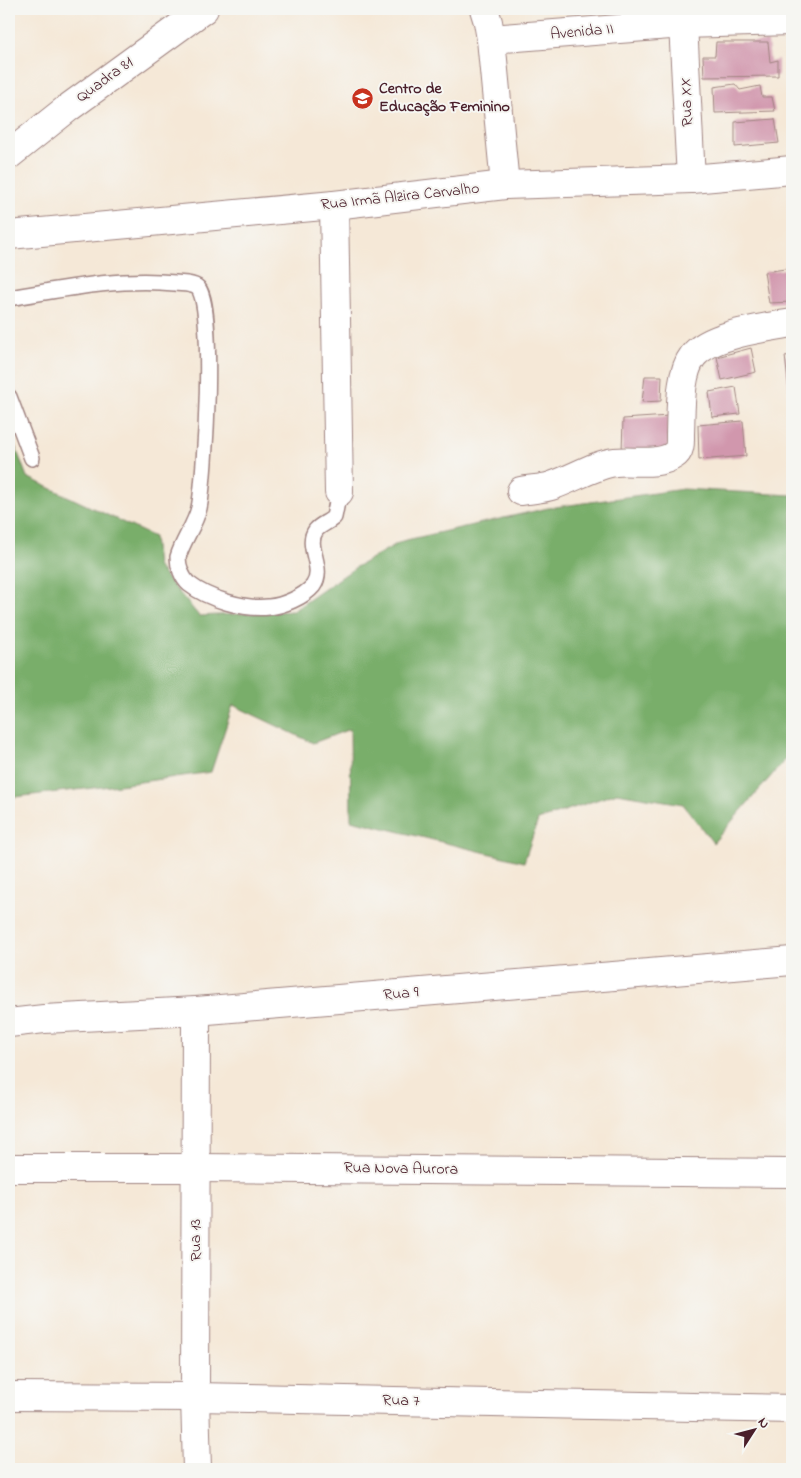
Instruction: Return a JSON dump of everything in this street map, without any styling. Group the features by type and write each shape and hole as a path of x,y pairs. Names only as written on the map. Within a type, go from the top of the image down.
{"street":[{"name":"Quadra 81","path":"9,155 68,108 204,9"},
{"path":"484,9 491,39 505,185"},
{"name":"Avenida II","path":"491,39 683,24 753,16 792,21"},
{"name":"Rua XX","path":"683,24 691,179"},
{"name":"Rua Irmã Alzira Carvalho","path":"9,235 334,205 505,185 691,179 792,170"},
{"path":"334,205 339,492"},
{"path":"521,491 549,487 613,462 658,461 674,455 679,450 680,397 686,372 693,356 710,343 750,331 792,323"},
{"name":"Rua 9","path":"9,1023 44,1019 196,1011 792,961"},
{"name":"Rua 13","path":"196,1011 195,1397 197,1469"},
{"name":"Rua Nova Aurora","path":"9,1168 792,1173"},
{"name":"Rua 7","path":"9,1396 195,1397 792,1408"}],"lane":[{"path":"9,298 73,287 152,282 189,284 198,288 202,293 206,307 209,370 204,459 199,507 178,557 178,565 188,583 219,600 246,606 269,607 285,603 304,593 312,587 317,577 318,569 313,548 313,538 316,530 334,517 339,492"},
{"path":"9,397 32,458"}],"green space":[{"path":"9,430 27,477 154,537 157,566 199,616 293,611 356,567 402,541 548,508 683,489 792,495 792,752 713,843 683,804 617,793 538,820 524,862 351,820 350,729 313,743 233,705 211,772 15,797 9,792"}],"building":[{"path":"716,42 768,42 770,62 778,60 778,76 704,77 703,56 715,56"},
{"path":"792,45 792,79 790,79 789,46"},
{"path":"735,84 740,90 760,86 762,97 772,97 775,111 715,113 714,87"},
{"path":"775,119 779,143 735,147 735,122"},
{"path":"792,268 792,302 769,303 764,272"},
{"path":"751,348 756,372 722,380 717,357"},
{"path":"792,355 792,408 791,408 785,356"},
{"path":"645,376 662,376 661,401 642,402"},
{"path":"736,387 740,414 712,417 709,392"},
{"path":"669,416 668,451 622,451 623,419"},
{"path":"743,421 746,456 699,460 698,425"}],"place":[{"name":"Centro de Educação Feminino","path":"363,98"}]}
